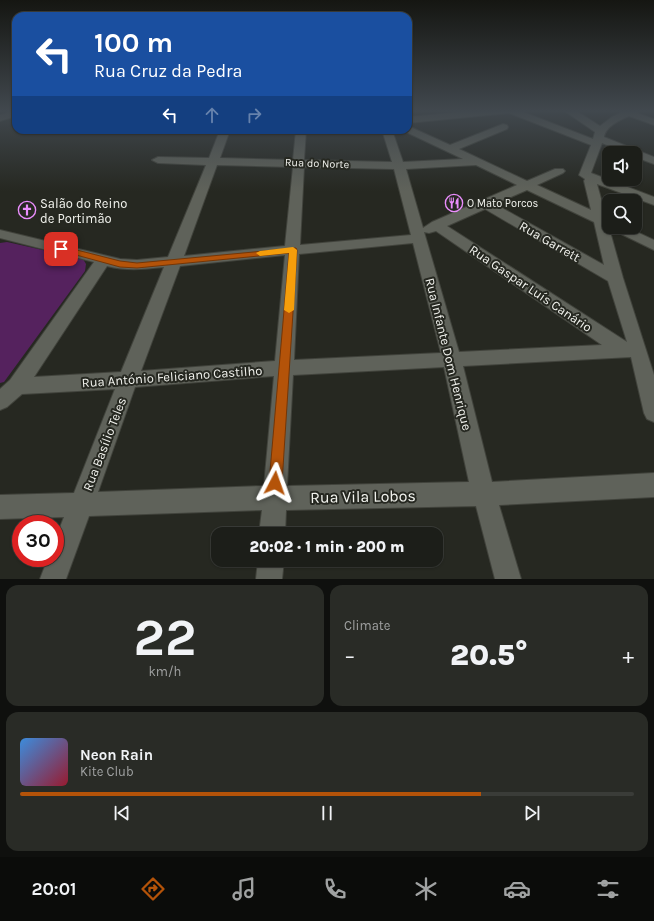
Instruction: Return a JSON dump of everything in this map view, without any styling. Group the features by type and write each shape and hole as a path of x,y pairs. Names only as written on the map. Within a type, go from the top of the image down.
{"street":[{"name":"Rua Basílio Teles","path":"53,579 173,262 223,137"},
{"path":"272,527 300,137"},
{"name":"Rua Infante Dom Henrique","path":"389,137 399,166 452,359 484,494 508,579"},
{"path":"425,137 602,221"},
{"path":"450,149 479,137"},
{"path":"595,137 618,146"},
{"path":"598,138 585,175 654,201"},
{"path":"642,156 654,160"},
{"name":"Rua do Norte","path":"158,160 399,166 476,162"},
{"path":"0,234 120,264 137,265 418,236 437,225 559,171"},
{"path":"593,179 590,181 602,214"},
{"name":"Rua Garrett","path":"486,204 615,278"},
{"name":"Rua Gaspar Luís Canário","path":"437,225 631,350"},
{"path":"607,234 631,350 654,413"},
{"path":"629,234 654,246"},
{"path":"0,240 19,238"},
{"path":"0,401 17,386 104,259"},
{"name":"Rua António Feliciano Castilho","path":"17,386 128,380 284,368 631,350"},
{"name":"Rua Vila Lobos","path":"0,507 82,503 484,494 654,485"},
{"path":"270,579 271,567"}],"shaded area":[{"path":"7,242 83,259 86,264 85,271 4,382 0,383 0,243"}],"slow traffic":[{"path":"260,253 293,250 289,310"}],"place":[{"name":"O Mato Porcos","path":"454,203"},
{"name":"Salão do Reino de Portimão","path":"27,210"}],"route":[{"path":"61,249 120,264 137,265 293,250 275,483"}]}
